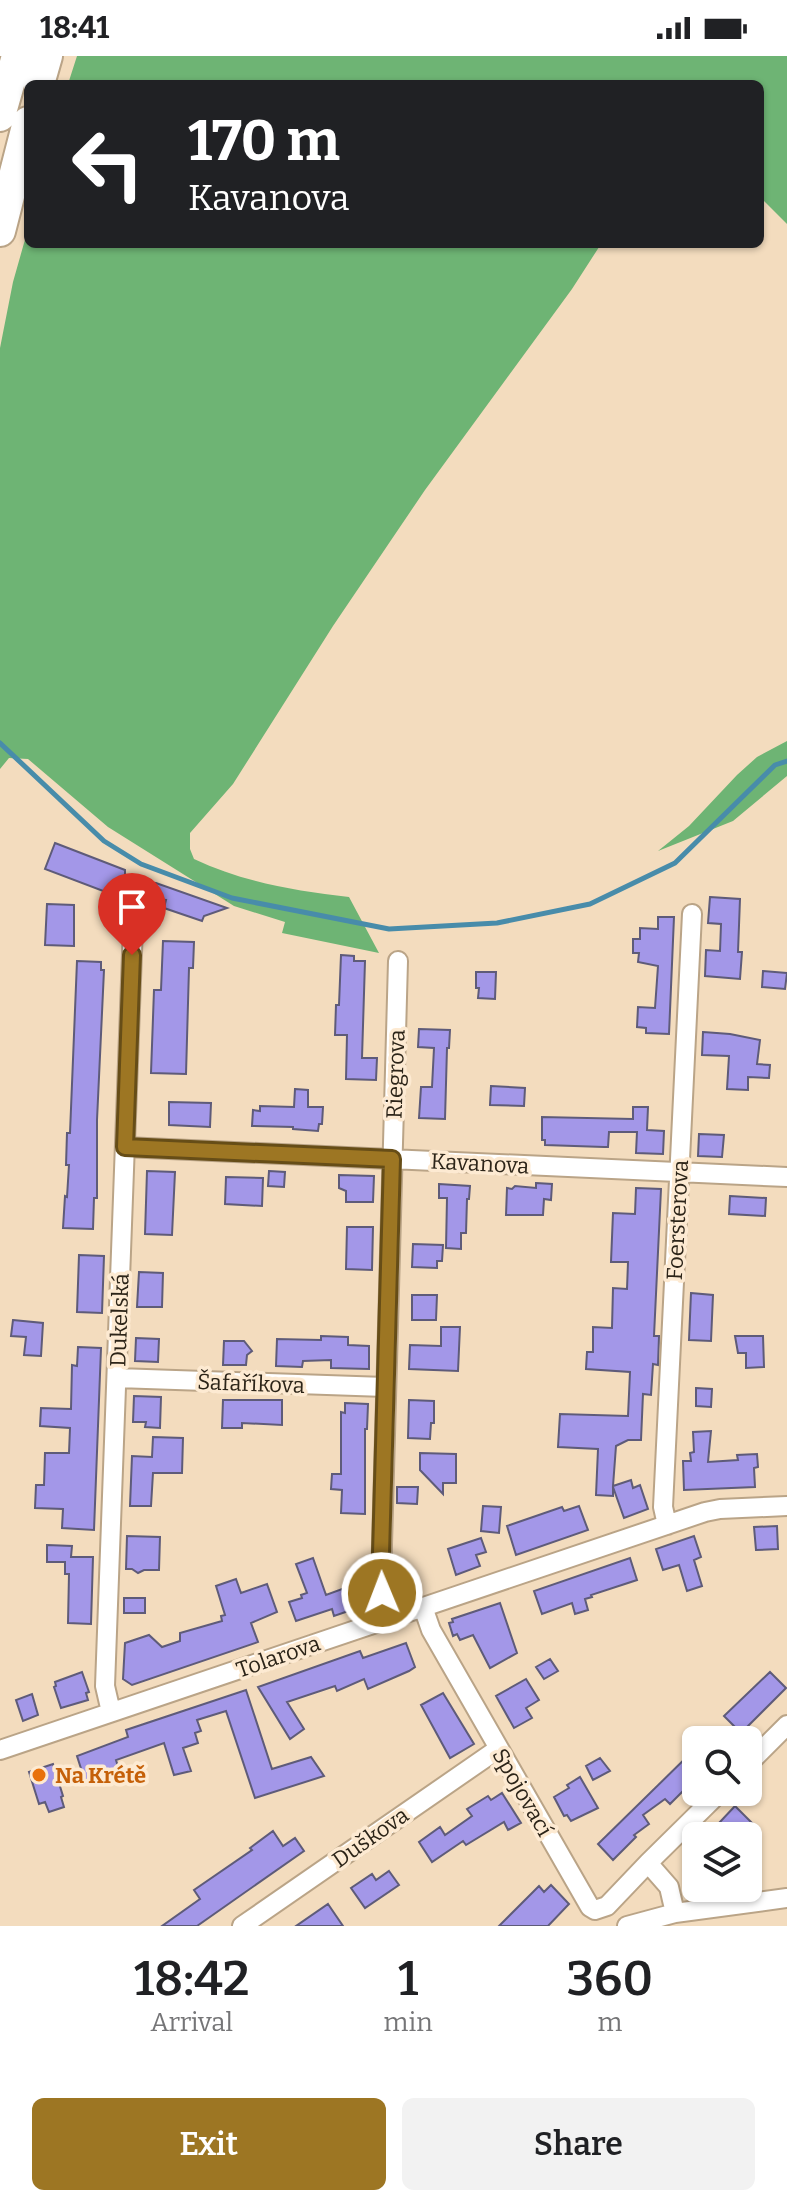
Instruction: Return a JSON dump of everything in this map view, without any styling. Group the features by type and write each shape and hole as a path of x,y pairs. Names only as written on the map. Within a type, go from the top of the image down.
{"main road":[{"path":"0,116 17,56"},
{"path":"40,80 47,56"},
{"path":"0,231 24,138"}],"street":[{"name":"Foersterova","path":"667,1525 663,1507 692,914"},
{"name":"Dukelská","path":"111,1712 105,1686 133,926"},
{"name":"Riegrova","path":"390,1617 381,1581 398,961"},
{"name":"Kavanova","path":"125,1147 787,1177"},
{"name":"Šafaříkova","path":"117,1378 385,1387"},
{"name":"Tolarova","path":"0,1750 667,1525 720,1509 787,1506"},
{"name":"Spojovací","path":"423,1607 431,1630 590,1907 595,1910 607,1906 648,1863"},
{"path":"762,1750 787,1725"},
{"name":"Duškova","path":"242,1926 498,1749"},
{"path":"675,1913 669,1887 648,1863 706,1806"},
{"path":"627,1926 675,1913 787,1898"}],"green space":[{"path":"77,56 787,56 787,224 764,201 764,80 69,80"},
{"path":"24,243 24,248 598,248 572,289 425,490 333,626 233,784 190,833 190,849 194,859 213,867 270,884 349,897 379,953 282,933 285,922 234,906 108,827 28,759 9,758 0,769 0,348"},
{"path":"787,741 787,776 733,821 658,851 689,826 757,757"}],"building":[{"path":"55,843 125,870 125,881 156,883 227,908 204,916 202,921 164,908 166,900 119,897 45,869"},
{"path":"710,897 740,899 740,979 705,976 706,950 720,951 721,924 708,923"},
{"path":"47,904 74,905 74,946 45,945"},
{"path":"658,917 674,917 669,1034 646,1033 646,1028 637,1027 638,1007 655,1008 658,966 638,962 639,953 633,953 633,939 640,939 640,928 658,929"},
{"path":"163,941 194,942 193,968 189,968 186,1074 151,1073 154,990 161,990"},
{"path":"341,955 354,956 354,961 365,961 362,1058 377,1058 376,1080 346,1079 347,1035 335,1035"},
{"path":"77,961 101,962 101,970 104,970 97,1198 94,1198 93,1229 63,1228 69,1165 66,1165 67,1133 70,1133"},
{"path":"763,971 787,973 785,989 762,987"},
{"path":"476,972 496,972 495,999 478,998"},
{"path":"419,1029 450,1030 445,1119 419,1118 421,1087 432,1087 434,1048 418,1047"},
{"path":"703,1032 760,1040 757,1064 770,1065 769,1078 748,1077 748,1090 727,1089 729,1056 702,1055"},
{"path":"491,1086 525,1088 524,1106 490,1105"},
{"path":"295,1089 308,1090 308,1107 323,1107 322,1124 319,1124 318,1131 252,1126 253,1110 260,1111 260,1106 294,1107"},
{"path":"169,1102 211,1103 210,1127 169,1125"},
{"path":"633,1107 648,1107 647,1130 664,1131 663,1154 636,1153 637,1132 609,1132 608,1147 545,1145 545,1140 542,1140 542,1117 633,1119"},
{"path":"699,1134 724,1135 722,1157 698,1156"},
{"path":"147,1171 175,1172 172,1235 145,1234"},
{"path":"269,1171 285,1172 284,1187 268,1186"},
{"path":"339,1175 374,1176 373,1202 346,1202 346,1191 339,1188"},
{"path":"226,1177 263,1178 262,1206 225,1204"},
{"path":"536,1183 552,1184 551,1200 544,1199 543,1215 506,1215 507,1188 536,1188"},
{"path":"439,1184 470,1186 466,1233 461,1233 461,1249 446,1248 447,1198 439,1198"},
{"path":"636,1188 661,1189 654,1336 659,1336 658,1365 653,1364 651,1395 643,1394 641,1440 628,1440 616,1446 613,1486 631,1480 633,1488 640,1485 648,1509 624,1518 613,1487 613,1496 596,1495 598,1449 558,1447 560,1414 628,1416 630,1372 586,1369 587,1352 593,1352 593,1327 612,1328 613,1288 627,1289 628,1262 611,1262 613,1213 635,1214"},
{"path":"730,1196 766,1198 765,1216 729,1214"},
{"path":"347,1227 373,1227 372,1270 346,1269"},
{"path":"413,1244 443,1245 442,1261 437,1261 437,1268 412,1267"},
{"path":"79,1255 104,1256 102,1313 77,1312"},
{"path":"139,1272 163,1273 162,1307 137,1307"},
{"path":"691,1293 713,1295 711,1341 689,1340"},
{"path":"412,1295 437,1295 436,1320 412,1320"},
{"path":"13,1320 43,1323 41,1356 24,1355 26,1337 11,1336"},
{"path":"441,1327 460,1327 458,1371 409,1369 410,1345 441,1346"},
{"path":"321,1336 348,1337 348,1345 369,1346 369,1369 331,1368 331,1360 303,1361 302,1367 276,1366 277,1339 321,1340"},
{"path":"735,1336 763,1336 764,1367 746,1368 746,1353 738,1353"},
{"path":"136,1338 159,1339 158,1362 135,1361"},
{"path":"224,1341 244,1341 252,1351 247,1355 246,1365 223,1365"},
{"path":"78,1347 101,1348 94,1530 62,1528 63,1509 35,1508 36,1485 44,1485 45,1453 69,1453 70,1428 40,1426 41,1408 71,1409 72,1365 77,1366"},
{"path":"696,1388 712,1389 711,1407 696,1406"},
{"path":"134,1396 161,1397 160,1428 145,1427 146,1422 133,1422"},
{"path":"223,1400 282,1400 282,1425 242,1423 242,1428 222,1428"},
{"path":"409,1400 434,1401 430,1439 408,1438"},
{"path":"345,1403 368,1404 365,1514 341,1513 342,1490 331,1489 332,1474 341,1474 341,1412 345,1413"},
{"path":"711,1431 708,1462 738,1460 737,1455 757,1454 755,1487 684,1490 683,1461 691,1461 693,1432"},
{"path":"153,1437 183,1438 182,1473 153,1473 151,1506 130,1506 132,1456 152,1457"},
{"path":"420,1453 456,1454 456,1483 443,1483 443,1494 420,1470"},
{"path":"397,1487 418,1487 417,1504 397,1503"},
{"path":"483,1506 501,1507 499,1533 481,1531"},
{"path":"579,1506 588,1530 516,1555 507,1526 562,1507 564,1511"},
{"path":"777,1526 778,1549 756,1550 754,1527"},
{"path":"127,1536 160,1537 159,1570 138,1573 126,1569"},
{"path":"694,1536 701,1557 694,1560 702,1586 687,1591 679,1565 663,1570 656,1549"},
{"path":"481,1538 486,1552 476,1555 480,1566 456,1575 448,1549"},
{"path":"47,1545 72,1546 71,1557 93,1557 91,1624 68,1623 69,1574 65,1574 65,1562 47,1562"},
{"path":"313,1558 326,1595 353,1585 360,1607 334,1616 332,1609 296,1621 289,1602 307,1593 296,1564"},
{"path":"630,1558 637,1580 591,1595 585,1599 588,1610 575,1614 572,1603 542,1614 534,1591"},
{"path":"236,1579 241,1593 267,1584 277,1612 251,1623 258,1642 132,1685 123,1679 125,1643 149,1635 162,1647 180,1641 180,1633 222,1621 221,1616 225,1615 216,1586"},
{"path":"124,1598 145,1598 145,1613 124,1613"},
{"path":"500,1603 517,1653 490,1668 473,1635 460,1640 457,1634 453,1636 449,1623 453,1622 452,1619"},
{"path":"406,1643 415,1667 409,1671 368,1689 364,1679 337,1691 335,1686 287,1702 304,1729 290,1739 258,1687 360,1651 363,1658"},
{"path":"550,1659 558,1671 544,1679 536,1667"},
{"path":"82,1672 89,1692 86,1693 88,1700 61,1708 55,1682"},
{"path":"770,1672 786,1688 748,1726 734,1726 724,1716"},
{"path":"526,1679 539,1700 526,1708 532,1718 514,1728 496,1696"},
{"path":"246,1690 272,1769 311,1757 324,1776 255,1798 226,1711 197,1720 201,1731 195,1733 198,1743 183,1748 191,1771 174,1775 164,1743 116,1760 119,1770 85,1781 77,1756 128,1737 126,1730"},
{"path":"443,1693 474,1744 450,1758 421,1705"},
{"path":"32,1694 38,1715 23,1721 16,1700"},
{"path":"600,1758 610,1771 593,1780 586,1766"},
{"path":"682,1762 682,1792 670,1804 665,1799 643,1815 649,1824 634,1835 636,1837 613,1860 598,1844"},
{"path":"53,1764 64,1807 49,1812 45,1802 39,1804 29,1772"},
{"path":"580,1777 598,1808 571,1821 567,1815 564,1816 554,1797"},
{"path":"502,1793 521,1823 508,1830 504,1822 466,1845 463,1841 432,1862 419,1842 440,1827 445,1835 472,1816 467,1809 488,1796 491,1800"},
{"path":"735,1806 751,1822 720,1822"},
{"path":"273,1831 283,1846 295,1838 304,1851 197,1926 162,1926 200,1899 194,1890 252,1850 250,1848"},
{"path":"389,1871 399,1885 365,1908 351,1888 372,1874 376,1880"},
{"path":"551,1885 569,1904 548,1926 499,1926 539,1886 544,1892"},
{"path":"328,1904 343,1926 296,1926"}],"waterway":[{"path":"0,743 104,841 141,864 232,898 389,929 497,923 590,904 675,863 775,765 787,761"}],"place":[{"name":"Na Krétě","path":"39,1775"}],"route":[{"path":"132,955 125,1147 392,1159 382,1593"}]}
